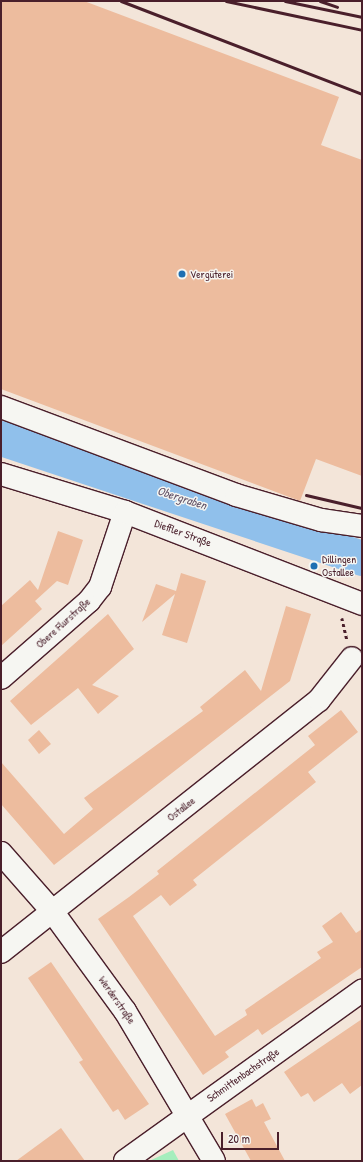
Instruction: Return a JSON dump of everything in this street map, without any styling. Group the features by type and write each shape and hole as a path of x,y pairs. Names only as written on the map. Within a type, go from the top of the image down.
{"street":[{"path":"1,407 236,495 321,520 362,526"},
{"name":"Dieffler Straße","path":"1,474 125,512 353,600"},
{"name":"Obere Flurstraße","path":"1,678 88,601 100,587 125,512"},
{"name":"Ostallee","path":"1,952 319,700 352,658"},
{"name":"Werderstraße","path":"1,853 52,911 125,1011 188,1113 214,1161"},
{"name":"Schmittenbachstraße","path":"125,1161 188,1113 362,991"}],"path":[{"path":"352,658 342,621 353,600"}],"green space":[{"path":"173,1150 179,1161 149,1161"}],"building":[{"name":"Vergüterei","path":"1,1 84,1 339,97 321,145 362,160 362,476 316,459 300,501 1,389"},
{"path":"58,531 83,540 68,585 57,581 35,601 42,609 1,646 1,606 30,580 38,590"},
{"path":"181,573 206,581 187,643 162,635 175,594 142,622 156,584 176,591"},
{"path":"286,606 311,614 290,681 54,865 1,804 1,762 64,834 93,809 84,798 203,711 200,707 245,670 261,691"},
{"path":"108,614 134,649 92,685 119,696 98,714 78,688 31,725 10,701"},
{"path":"341,710 358,732 308,772 316,782 193,880 197,885 170,906 161,895 133,916 215,1036 247,1015 245,1010 321,958 317,952 333,942 322,926 341,912 356,933 362,929 362,967 262,1035 258,1029 225,1052 229,1057 203,1075 98,919 159,874 157,871 315,745 308,736"},
{"path":"39,730 51,744 39,754 28,740"},
{"path":"51,962 149,1104 125,1120 118,1109 113,1112 79,1062 83,1060 28,978"},
{"path":"362,1019 362,1085 350,1094 342,1083 314,1102 308,1093 301,1097 284,1072"},
{"path":"252,1099 256,1107 263,1103 271,1119 264,1122 285,1161 251,1161 225,1114"},
{"path":"61,1128 85,1161 16,1161"}],"waterway":[{"name":"Obergraben","path":"1,438 362,558"}],"railway":[{"path":"121,1 362,94"},
{"path":"226,1 362,30"},
{"path":"285,1 362,17"},
{"path":"320,1 337,7"},
{"path":"306,495 362,508"}],"place":[{"name":"Vergüterei","path":"182,274"},
{"name":"Dillingen Ostallee","path":"314,566"}]}
